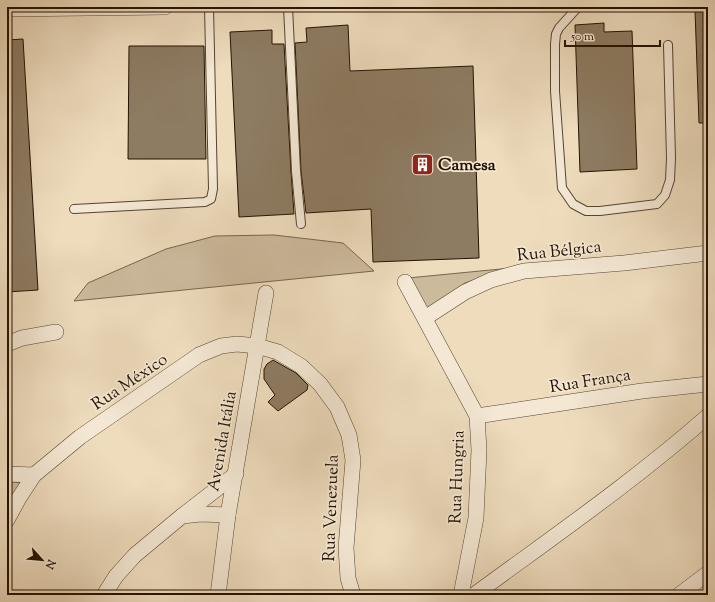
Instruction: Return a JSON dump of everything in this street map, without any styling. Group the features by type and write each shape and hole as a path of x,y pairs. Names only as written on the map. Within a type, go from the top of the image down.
{"street":[{"path":"7,9 165,7"},
{"name":"Rua Bélgica","path":"425,318 465,292 491,280 524,271 624,263 708,253"},
{"name":"Rua Hungria","path":"405,282 477,416 479,450 476,518 461,595"},
{"name":"Avenida Itália","path":"218,595 228,516 266,293"},
{"path":"7,344 22,338 56,332"},
{"name":"Rua México","path":"7,520 34,475 80,437 199,356 221,346 237,344 256,346"},
{"name":"Rua Venezuela","path":"256,346 278,352 301,366 320,384 337,407 349,435 353,460 346,548 348,578 354,595"},
{"name":"Rua França","path":"477,416 642,391 708,384"},
{"path":"474,595 634,478 684,438 708,416"},
{"path":"7,474 34,475"},
{"path":"104,595 116,576 135,555 236,474"},
{"path":"182,516 201,514 228,516"},
{"path":"678,595 708,573"}],"lane":[{"path":"74,209 205,202 211,199 213,189 209,7"},
{"path":"288,7 296,171 301,224"},
{"path":"578,7 559,28 556,34 554,44 555,91 562,188 573,204 586,211 600,211 657,204 665,195 670,180 671,158 668,45"}],"shaded area":[{"path":"274,235 343,243 374,271 74,301 88,283 166,249 215,236"},
{"path":"511,268 465,283 425,311 408,278"},
{"path":"7,481 22,483 7,512"}],"building":[{"path":"708,9 708,123 699,123 695,10"},
{"path":"604,23 604,32 632,31 637,169 580,172 575,25"},
{"name":"Camesa","path":"348,25 350,71 473,66 479,258 373,262 371,209 306,213 301,171 295,43 307,42 306,28"},
{"path":"272,30 272,44 284,44 294,214 239,217 230,32"},
{"path":"23,39 38,290 7,292 7,40"},
{"path":"129,46 204,46 206,159 128,159"},
{"path":"273,360 296,373 308,385 307,390 278,411 268,402 275,395 264,379 264,369 267,364"}],"place":[{"name":"Camesa","path":"423,164"}]}
